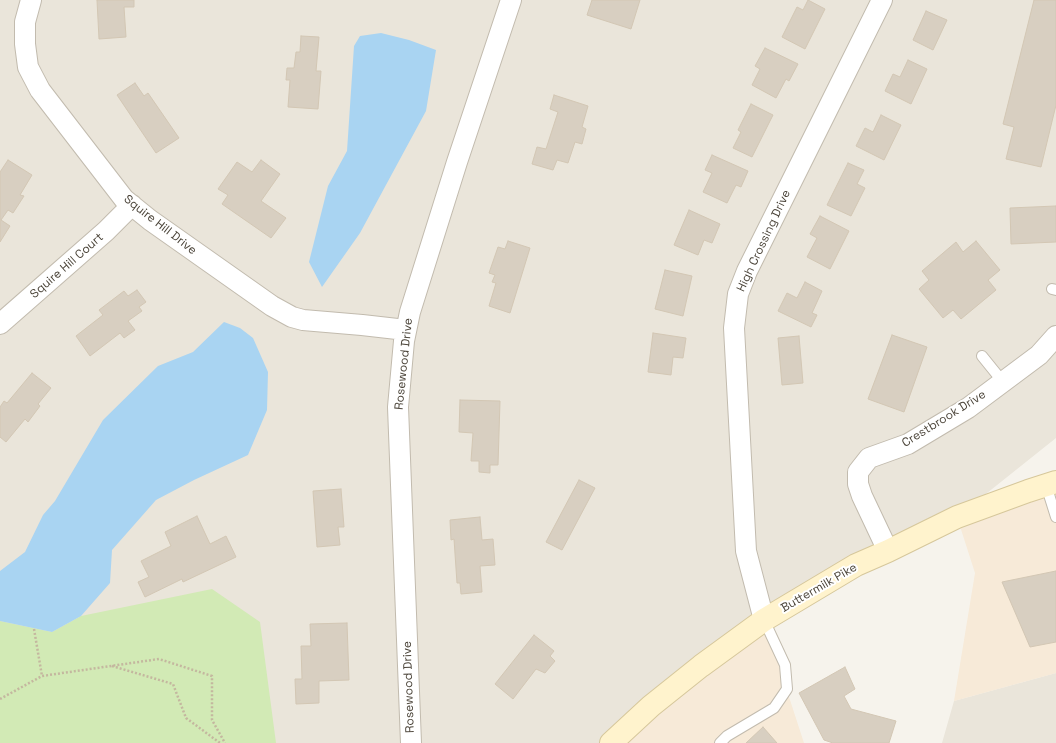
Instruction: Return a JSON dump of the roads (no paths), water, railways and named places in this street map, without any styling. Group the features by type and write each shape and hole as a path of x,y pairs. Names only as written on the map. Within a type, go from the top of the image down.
{"main road":[{"name":"Buttermilk Pike","path":"612,743 651,706 701,666 764,620 856,565 957,517 1051,484"}],"street":[{"name":"Squire Hill Drive","path":"31,0 25,22 25,44 28,67 40,90 124,199 150,220 272,306 292,317 303,320 362,324 406,330"},
{"name":"Rosewood Drive","path":"412,743 398,407 406,330 410,312 511,0"},
{"name":"High Crossing Drive","path":"764,620 746,551 734,328 738,294 751,264 882,0"},
{"name":"Squire Hill Court","path":"0,324 106,231 132,205"},
{"name":"Crestbrook Drive","path":"888,551 862,496 858,484 858,472 869,458 908,444 968,408 1039,356 1056,336"}],"lane":[{"path":"982,356 1003,382"},
{"path":"1051,484 1056,516"},
{"path":"720,743 727,736 774,708 787,689 784,665 764,620"}],"water":[{"path":"381,33 409,40 436,50 426,111 360,233 322,287 309,262 328,186 347,151 354,46 360,36"},
{"path":"224,322 240,328 253,338 268,372 267,410 248,455 194,480 156,500 112,550 110,583 81,616 52,632 0,621 0,571 25,552 43,515 55,501 103,420 158,366 193,352"}]}
